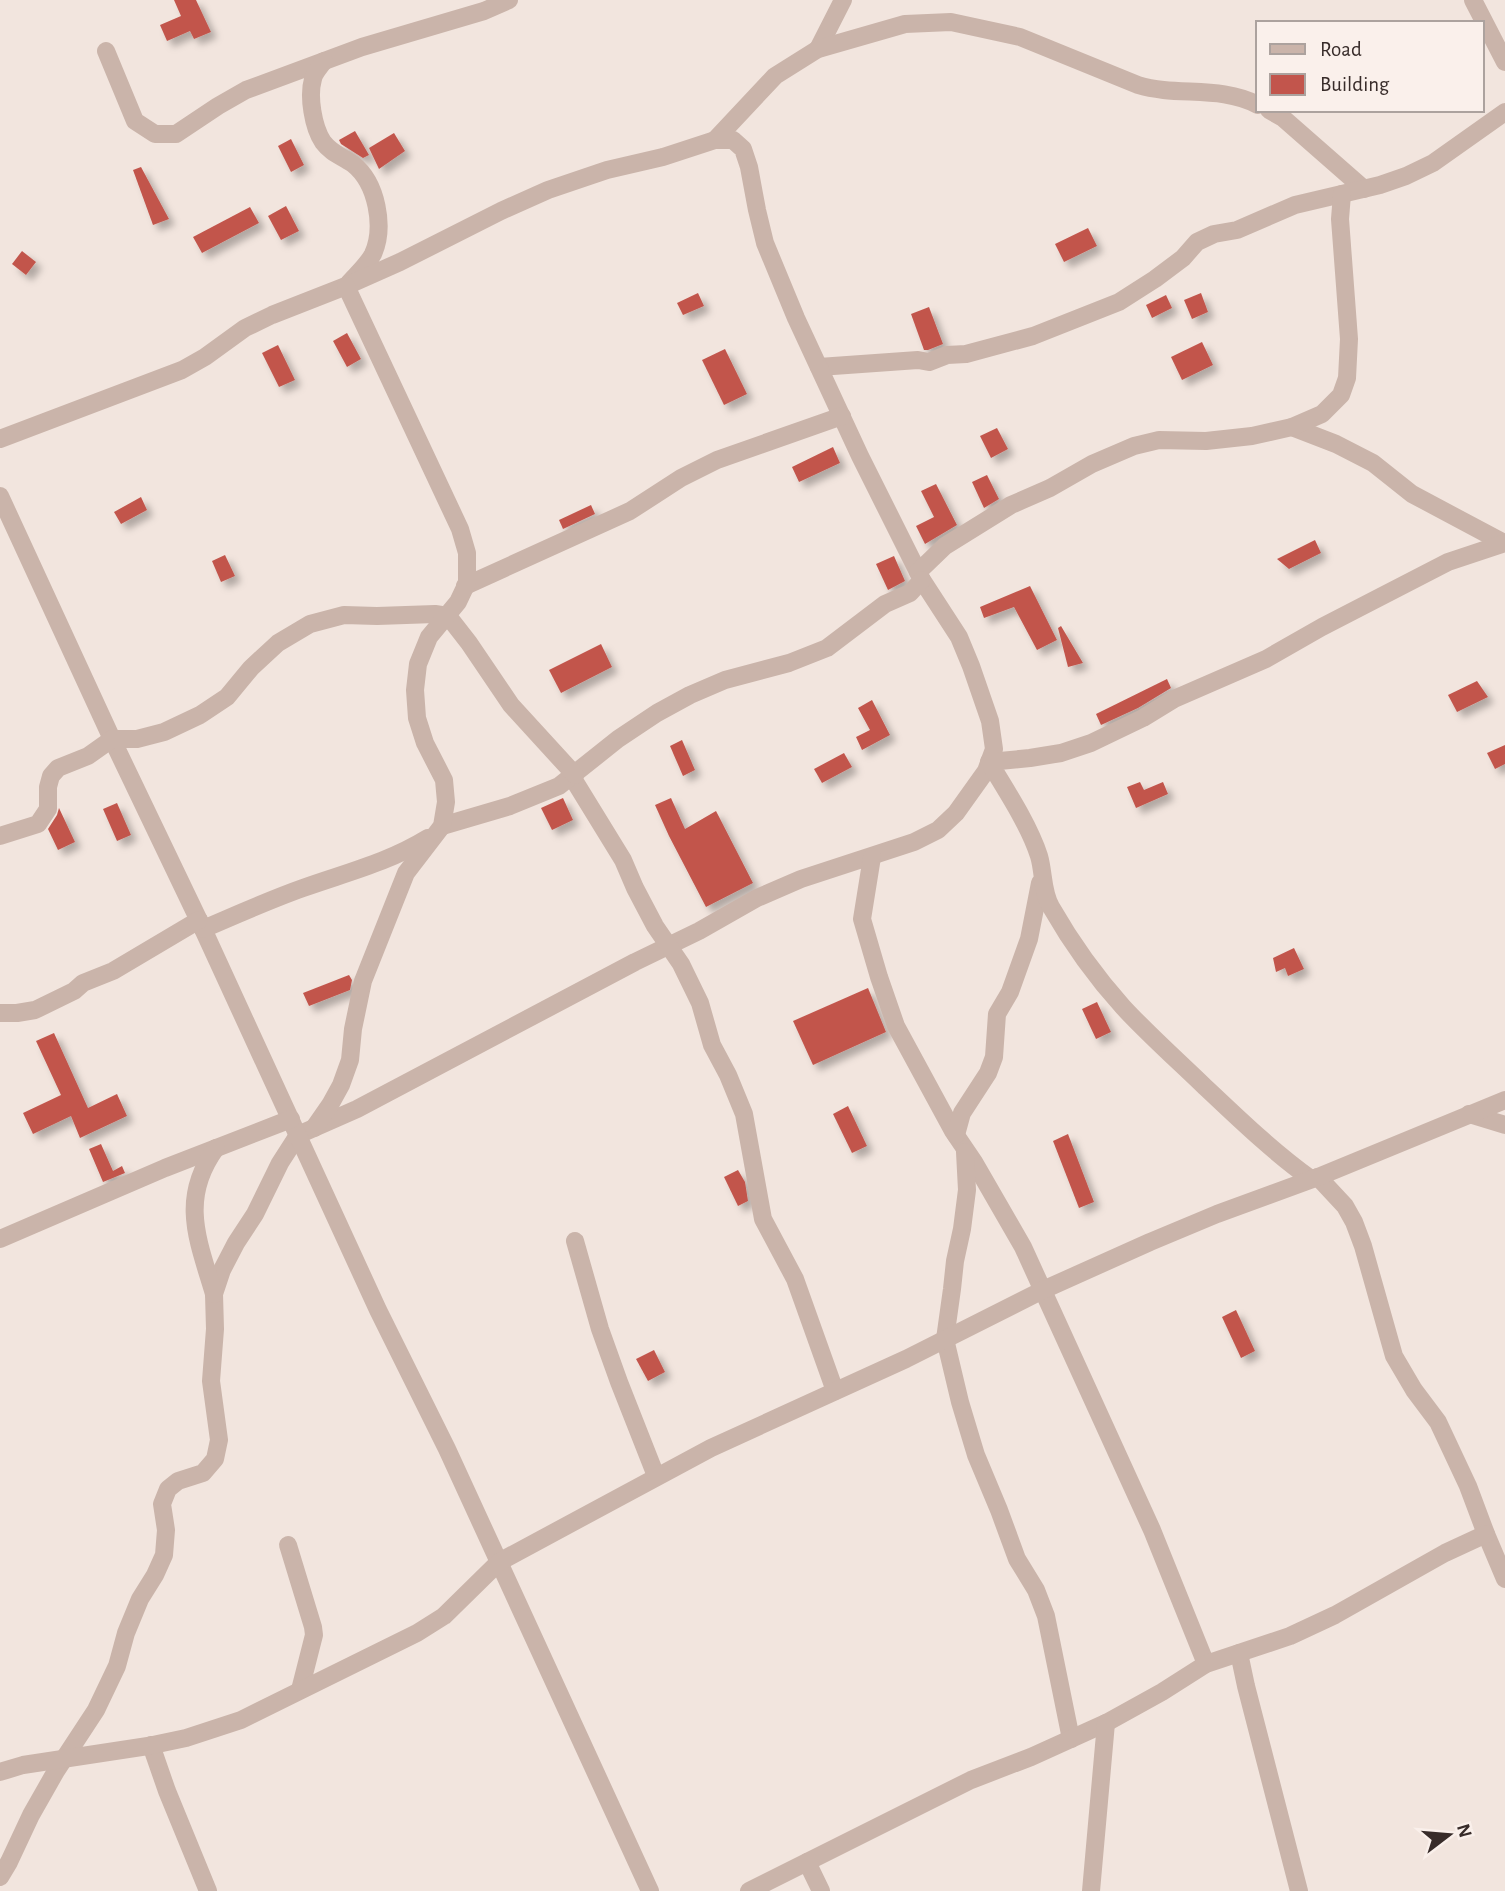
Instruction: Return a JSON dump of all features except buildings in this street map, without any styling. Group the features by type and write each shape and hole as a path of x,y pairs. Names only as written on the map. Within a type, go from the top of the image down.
{"street":[{"path":"464,0 484,11"},
{"path":"106,51 135,121 155,134 176,134 246,90 362,47 484,11 509,0"},
{"path":"818,49 844,0"},
{"path":"1474,0 1505,62"},
{"path":"715,140 775,76 818,49 905,24 951,22 1020,37 1154,90 1206,91 1246,99 1256,104"},
{"path":"324,61 313,77 310,96 314,119 322,140 336,156 352,164 370,186 379,229 373,253 346,286"},
{"path":"1273,112 1283,117 1364,189"},
{"path":"820,367 918,360 929,362 947,355 966,354 1033,336 1119,302 1174,265 1197,242 1214,234 1245,227 1295,205 1406,176 1433,163 1505,114"},
{"path":"0,439 182,370 245,328 346,286 548,190 607,170 663,157 715,140 733,140 743,149 765,243 796,317 920,576 959,637 990,721 994,749 986,771 956,813 938,830 914,842 801,879 757,898 699,931 357,1109 301,1127 216,1148 0,1239"},
{"path":"0,1027 201,925 381,862 410,849 440,829 510,806 559,786 618,739 690,695 725,680 789,663 827,648 885,604 910,593 945,545 1010,505 1050,488 1092,464 1134,446 1159,440 1206,441 1240,438 1292,427 1322,414 1340,395 1348,378 1349,339 1340,219 1342,194"},
{"path":"214,1294 222,1270 236,1243 255,1214 301,1127 330,1105 341,1085 350,1060 363,981 406,873 440,829 446,802 444,780 425,743 417,718 415,690 418,664 429,637 458,602 467,583 467,553 460,529 346,286"},
{"path":"465,586 630,511 681,478 717,460 842,416"},
{"path":"1292,427 1336,444 1373,463 1412,494 1504,543"},
{"path":"0,496 201,925 301,1127 378,1310 447,1449 650,1891"},
{"path":"989,762 1062,753 1091,743 1143,718 1174,699 1266,659 1448,562 1504,543"},
{"path":"0,835 38,824 48,809 48,788 51,776 58,768 88,756 113,739 137,739 164,732 201,715 227,697 251,668 278,643 310,625 344,615 448,616 511,705 573,776 623,860 655,926 681,964 700,1003 712,1045 744,1114 764,1219 795,1279 835,1391"},
{"path":"989,762 1017,809 1039,856 1050,905 1093,970 1123,1006 1254,1133 1288,1163 1315,1178 1345,1206 1363,1246 1394,1356 1437,1422 1468,1486 1505,1579"},
{"path":"872,857 862,919 896,1026 960,1142 1023,1247 1152,1530 1206,1664"},
{"path":"1042,871 1036,911 1028,939 1010,992 998,1014 994,1057 983,1082 961,1113 960,1142 967,1190 945,1339 976,1455 1017,1559 1036,1590 1046,1616 1071,1739"},
{"path":"0,1013 35,1010"},
{"path":"0,1772 23,1765 186,1738 241,1720 417,1633 444,1616 499,1562 711,1448 945,1339 1043,1290 1195,1223 1315,1178 1505,1100"},
{"path":"1469,1114 1505,1125"},
{"path":"0,1877 31,1815 96,1710 117,1666 139,1599 164,1555 166,1530 162,1504 168,1489 178,1481 203,1473 215,1458 219,1440 211,1381 215,1329 214,1294 193,1214 197,1186 216,1148"},
{"path":"575,1241 611,1361 656,1476"},
{"path":"749,1891 971,1780 1031,1757 1106,1723 1206,1664 1290,1636 1324,1620 1445,1553 1486,1534"},
{"path":"288,1545 314,1635 300,1690"},
{"path":"1240,1653 1246,1686 1299,1891"},
{"path":"1091,1891 1106,1723"},
{"path":"152,1745 167,1791 208,1891"},
{"path":"807,1862 821,1891"}]}
